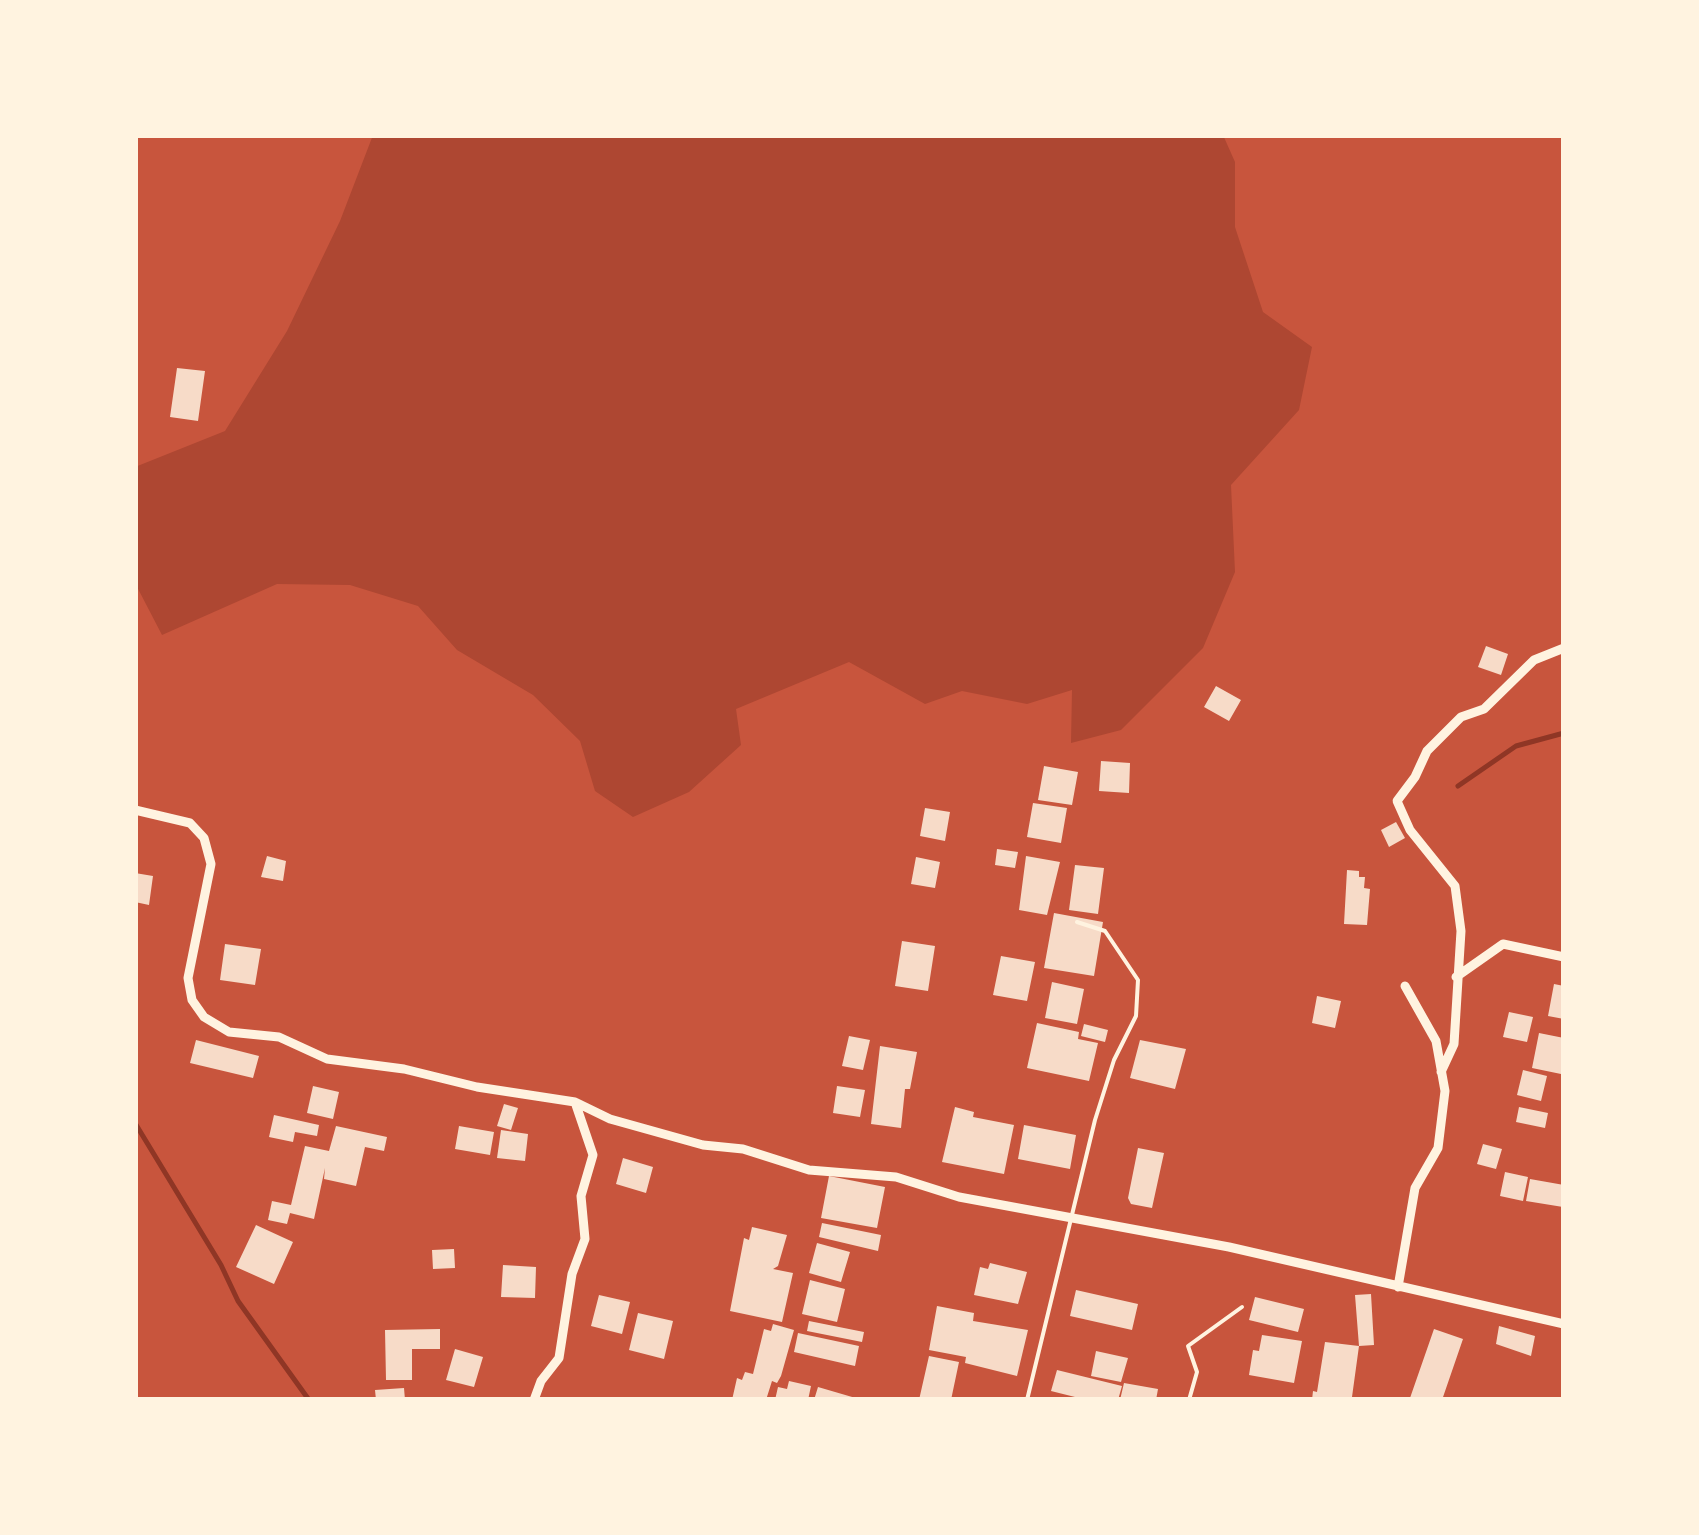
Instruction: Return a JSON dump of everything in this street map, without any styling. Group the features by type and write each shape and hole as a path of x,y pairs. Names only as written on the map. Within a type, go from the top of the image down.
{"street":[{"path":"1442,1072 1454,1044 1461,931 1456,886 1410,830 1397,801 1415,777 1427,751 1461,717 1484,709 1534,660 1564,648"},
{"path":"135,810 190,823 204,838 211,864 188,978 192,1000 204,1017 229,1032 279,1037 327,1060 404,1069 477,1088 575,1102 610,1119 703,1145 743,1149 809,1170 896,1177 959,1197 1072,1217 1564,1324"},
{"path":"1456,977 1503,944 1564,957"},
{"path":"1398,1287 1415,1188 1438,1148 1445,1091 1436,1041 1405,986"},
{"path":"534,1400 541,1380 559,1358 572,1274 585,1240 581,1196 593,1155 575,1102"}],"lane":[{"path":"1027,1400 1109,1074 1136,1016 1138,980 1106,931 1077,922"}],"path":[{"path":"1189,1400 1197,1372 1188,1346 1242,1306"}],"shaded area":[{"path":"373,135 1223,135 1235,162 1235,227 1263,312 1312,347 1299,410 1231,485 1235,572 1203,648 1121,730 1071,743 1072,690 1027,704 962,691 925,704 849,662 736,709 741,745 689,792 633,817 595,791 580,741 533,695 457,650 418,606 350,585 277,584 162,635 135,583 135,467 225,431 287,331 340,221"}],"building":[{"path":"177,368 205,371 198,421 170,417"},
{"path":"1486,646 1508,654 1501,675 1478,667"},
{"path":"1216,686 1241,700 1229,721 1204,707"},
{"path":"1101,761 1130,763 1129,793 1099,791"},
{"path":"1044,766 1078,772 1072,805 1038,800"},
{"path":"1033,803 1067,808 1061,843 1027,837"},
{"path":"925,808 950,812 945,841 920,836"},
{"path":"1396,822 1405,838 1389,847 1381,830"},
{"path":"997,849 1018,852 1015,868 995,865"},
{"path":"267,856 286,861 283,881 261,877"},
{"path":"1026,856 1060,862 1047,915 1019,910"},
{"path":"916,857 940,862 935,888 911,884"},
{"path":"1075,865 1104,868 1098,914 1069,910"},
{"path":"1347,870 1359,871 1359,877 1365,877 1364,888 1370,889 1367,925 1344,924"},
{"path":"135,873 153,876 149,905 135,902"},
{"path":"1054,913 1103,922 1094,976 1044,968"},
{"path":"902,941 935,946 928,991 895,986"},
{"path":"225,944 261,949 255,985 220,980"},
{"path":"1001,956 1035,962 1027,1001 993,995"},
{"path":"1052,982 1084,989 1077,1024 1045,1018"},
{"path":"1554,984 1564,986 1564,1019 1548,1016"},
{"path":"1317,996 1341,1001 1335,1028 1312,1023"},
{"path":"1509,1012 1533,1017 1527,1042 1503,1037"},
{"path":"1037,1023 1079,1032 1078,1039 1098,1043 1089,1081 1027,1068"},
{"path":"1084,1024 1108,1030 1105,1042 1081,1036"},
{"path":"1539,1033 1564,1038 1561,1074 1532,1068"},
{"path":"849,1036 870,1040 863,1070 842,1066"},
{"path":"196,1040 259,1056 253,1078 190,1063"},
{"path":"1140,1040 1186,1049 1175,1089 1130,1078"},
{"path":"880,1046 917,1052 910,1089 905,1089 901,1128 871,1124"},
{"path":"1523,1070 1547,1076 1541,1101 1517,1095"},
{"path":"313,1086 339,1092 333,1119 307,1113"},
{"path":"837,1086 865,1090 860,1117 833,1113"},
{"path":"504,1104 518,1108 511,1130 497,1126"},
{"path":"955,1107 974,1112 973,1117 1014,1125 1004,1174 942,1162"},
{"path":"1519,1107 1548,1113 1545,1128 1516,1122"},
{"path":"274,1115 319,1125 317,1136 295,1132 293,1142 269,1137"},
{"path":"1024,1125 1076,1135 1070,1169 1018,1159"},
{"path":"336,1126 387,1137 384,1151 365,1147 356,1186 324,1179 325,1168 314,1219 290,1213 287,1224 268,1220 272,1201 291,1205 305,1146 329,1151"},
{"path":"459,1126 494,1132 490,1155 455,1149"},
{"path":"501,1130 528,1134 525,1161 497,1158"},
{"path":"1483,1144 1502,1149 1496,1169 1477,1164"},
{"path":"1138,1148 1164,1153 1152,1208 1131,1204 1128,1198"},
{"path":"623,1158 653,1167 646,1193 616,1184"},
{"path":"1505,1172 1528,1177 1523,1201 1500,1196"},
{"path":"829,1176 885,1187 877,1228 821,1218"},
{"path":"1530,1179 1564,1185 1563,1207 1526,1201"},
{"path":"822,1223 881,1235 878,1251 819,1237"},
{"path":"256,1225 293,1242 274,1284 236,1267"},
{"path":"752,1227 787,1235 778,1266 773,1269 793,1273 782,1322 730,1311 744,1238 749,1240"},
{"path":"817,1243 850,1252 841,1282 809,1273"},
{"path":"454,1249 455,1268 433,1269 432,1250"},
{"path":"990,1263 1027,1272 1018,1304 974,1295 980,1267 988,1269"},
{"path":"503,1265 536,1267 535,1298 501,1297"},
{"path":"810,1280 845,1289 837,1322 802,1314"},
{"path":"1076,1290 1138,1304 1132,1330 1070,1316"},
{"path":"1371,1294 1374,1345 1359,1346 1355,1295"},
{"path":"599,1295 630,1302 622,1334 591,1326"},
{"path":"1255,1297 1304,1309 1298,1332 1249,1320"},
{"path":"937,1306 974,1313 973,1321 1028,1330 1017,1376 965,1363 966,1357 929,1350"},
{"path":"638,1313 673,1321 664,1359 629,1350"},
{"path":"809,1321 864,1332 862,1342 807,1331"},
{"path":"773,1324 794,1330 781,1376 777,1383 772,1381 766,1400 732,1400 737,1378 742,1380 745,1372 753,1374 764,1329 771,1331"},
{"path":"1499,1326 1535,1336 1531,1356 1496,1344"},
{"path":"440,1329 440,1349 412,1349 412,1380 386,1380 385,1330"},
{"path":"1434,1329 1463,1339 1442,1400 1410,1398"},
{"path":"798,1333 859,1346 855,1366 794,1352"},
{"path":"1262,1335 1302,1341 1294,1383 1249,1375 1253,1350 1259,1351"},
{"path":"1325,1342 1359,1346 1352,1397 1312,1400 1313,1391 1317,1392"},
{"path":"455,1349 483,1357 474,1387 446,1380"},
{"path":"1096,1351 1128,1358 1121,1382 1091,1376"},
{"path":"929,1356 959,1362 951,1400 919,1400"},
{"path":"1057,1370 1122,1386 1118,1400 1087,1400 1051,1391"},
{"path":"789,1381 811,1386 808,1400 775,1400 778,1387 787,1389"},
{"path":"1124,1383 1158,1389 1156,1400 1120,1400"},
{"path":"818,1387 859,1399 859,1400 814,1400"},
{"path":"404,1388 405,1400 376,1400 375,1390"}],"waterway":[{"path":"1458,786 1516,746 1564,733"},
{"path":"135,1123 221,1265 238,1301 309,1400"}]}
